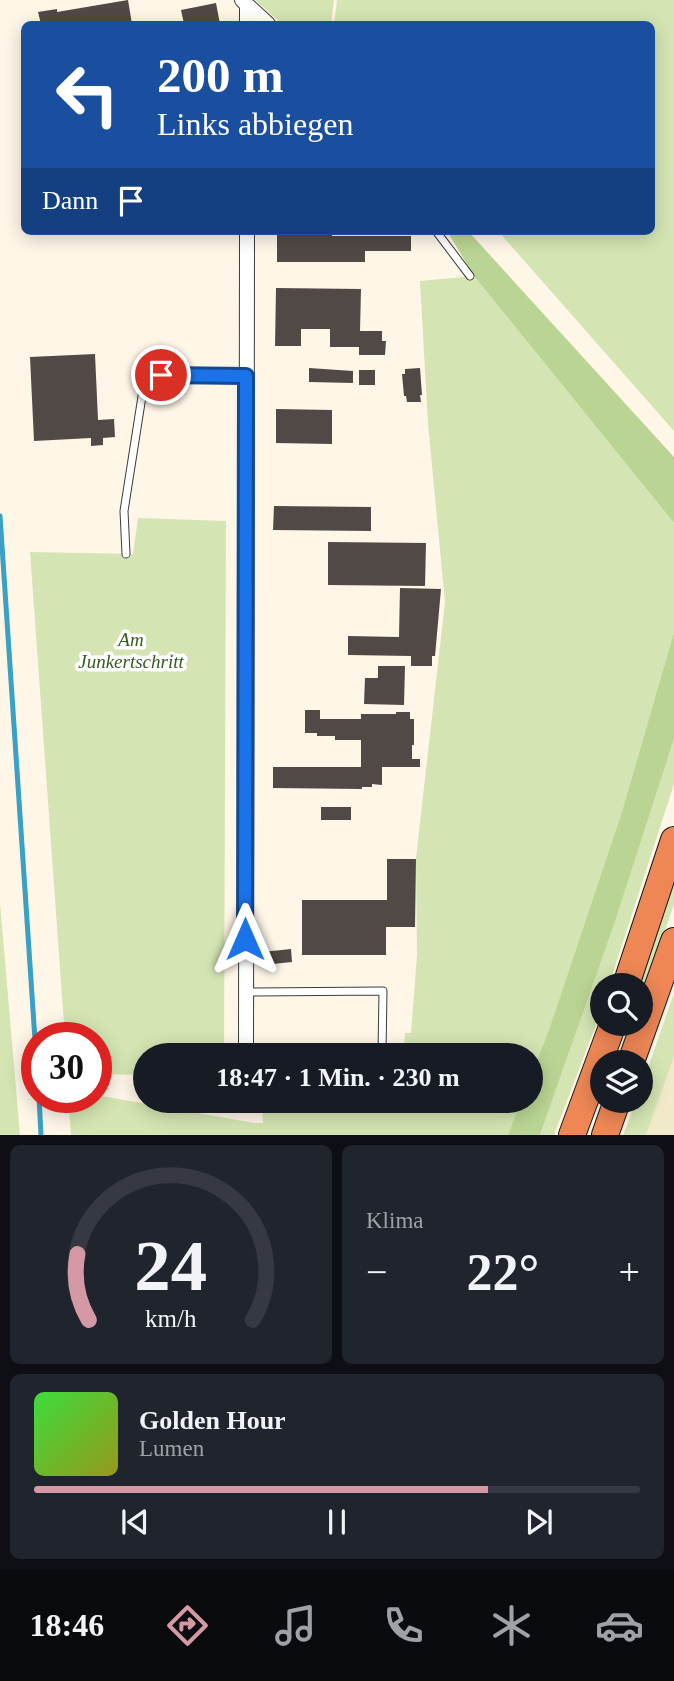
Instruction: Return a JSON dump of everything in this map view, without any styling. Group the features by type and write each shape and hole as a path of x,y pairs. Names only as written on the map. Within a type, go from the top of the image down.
{"highway":[{"path":"630,973 674,840"},
{"path":"635,1050 674,940"},
{"path":"572,1135 608,1036"},
{"path":"605,1135 613,1113"}],"street":[{"path":"244,3 247,21"},
{"path":"244,3 265,21"},
{"path":"246,1043 247,235"}],"lane":[{"path":"439,235 470,276"},
{"path":"126,554 124,511 143,390 147,383 161,375 246,376"},
{"path":"245,992 383,991 382,1043"}],"shaded area":[{"path":"674,1057 674,1135 646,1135"}],"green space":[{"path":"255,0 334,0 331,21 279,21"},
{"path":"337,0 674,0 674,431 502,235 655,235 655,21 334,21"},
{"path":"449,235 472,235 674,457 674,523 474,276"},
{"path":"474,276 674,523 674,632 621,815 543,1046 543,1043 405,1043 405,1033 411,1033 417,955 416,858 445,602 428,424 420,281"},
{"name":"Am Junkertschritt","path":"138,518 226,521 224,1043 133,1043 133,1075 112,1074 112,1022 64,1022 30,552 133,554"},
{"path":"674,632 674,739 615,922 597,973 590,973 590,993 540,1135 508,1135 516,1113 543,1113 543,1045 621,815"},
{"path":"674,739 674,784 613,973 597,973"},
{"path":"674,878 674,904 651,973 642,973"},
{"path":"0,903 20,1135 0,1135"},
{"path":"590,993 592,1036 554,1135 540,1135"},
{"path":"674,993 674,1057 646,1135 623,1135 631,1113 653,1113 653,1053"},
{"path":"112,1098 133,1102 133,1113 198,1113 254,1123 263,1123 263,1113 516,1113 508,1135 71,1135 69,1113 112,1113"}],"building":[{"path":"128,0 132,21 40,21 38,12 57,9 57,12"},
{"path":"216,3 219,21 183,21 181,10"},
{"path":"277,235 411,236 411,251 365,251 365,262 277,262"},
{"path":"276,288 361,289 360,331 382,331 382,341 386,341 385,355 359,355 359,347 330,347 330,329 301,329 301,346 275,346"},
{"path":"95,354 98,420 114,419 115,437 103,438 103,445 91,446 91,438 34,441 30,357"},
{"path":"309,368 353,371 353,383 309,382"},
{"path":"420,368 421,402 407,402 402,374 405,374 405,369"},
{"path":"359,370 375,370 375,385 359,385"},
{"path":"276,409 332,410 332,444 276,443"},
{"path":"274,506 371,507 371,531 273,530"},
{"path":"328,542 426,543 425,586 328,585"},
{"path":"400,588 441,589 432,666 411,666 411,656 348,655 348,636 399,637"},
{"path":"378,666 405,666 404,705 364,704 365,678 378,678"},
{"path":"305,710 320,710 320,719 361,719 361,714 410,712 410,719 414,719 412,759 420,759 420,767 382,767 382,785 372,784 372,787 362,789 273,788 273,767 361,767 361,740 335,740 335,736 305,733"},
{"path":"321,807 351,807 351,820 321,820"},
{"path":"387,859 416,859 415,927 386,927 386,955 302,955 302,900 387,900"},
{"path":"291,949 292,962 263,965 262,952"}],"waterway":[{"path":"0,516 34,1022"},
{"path":"40,1113 41,1135"}],"route":[{"path":"161,375 246,376 245,939"}]}
